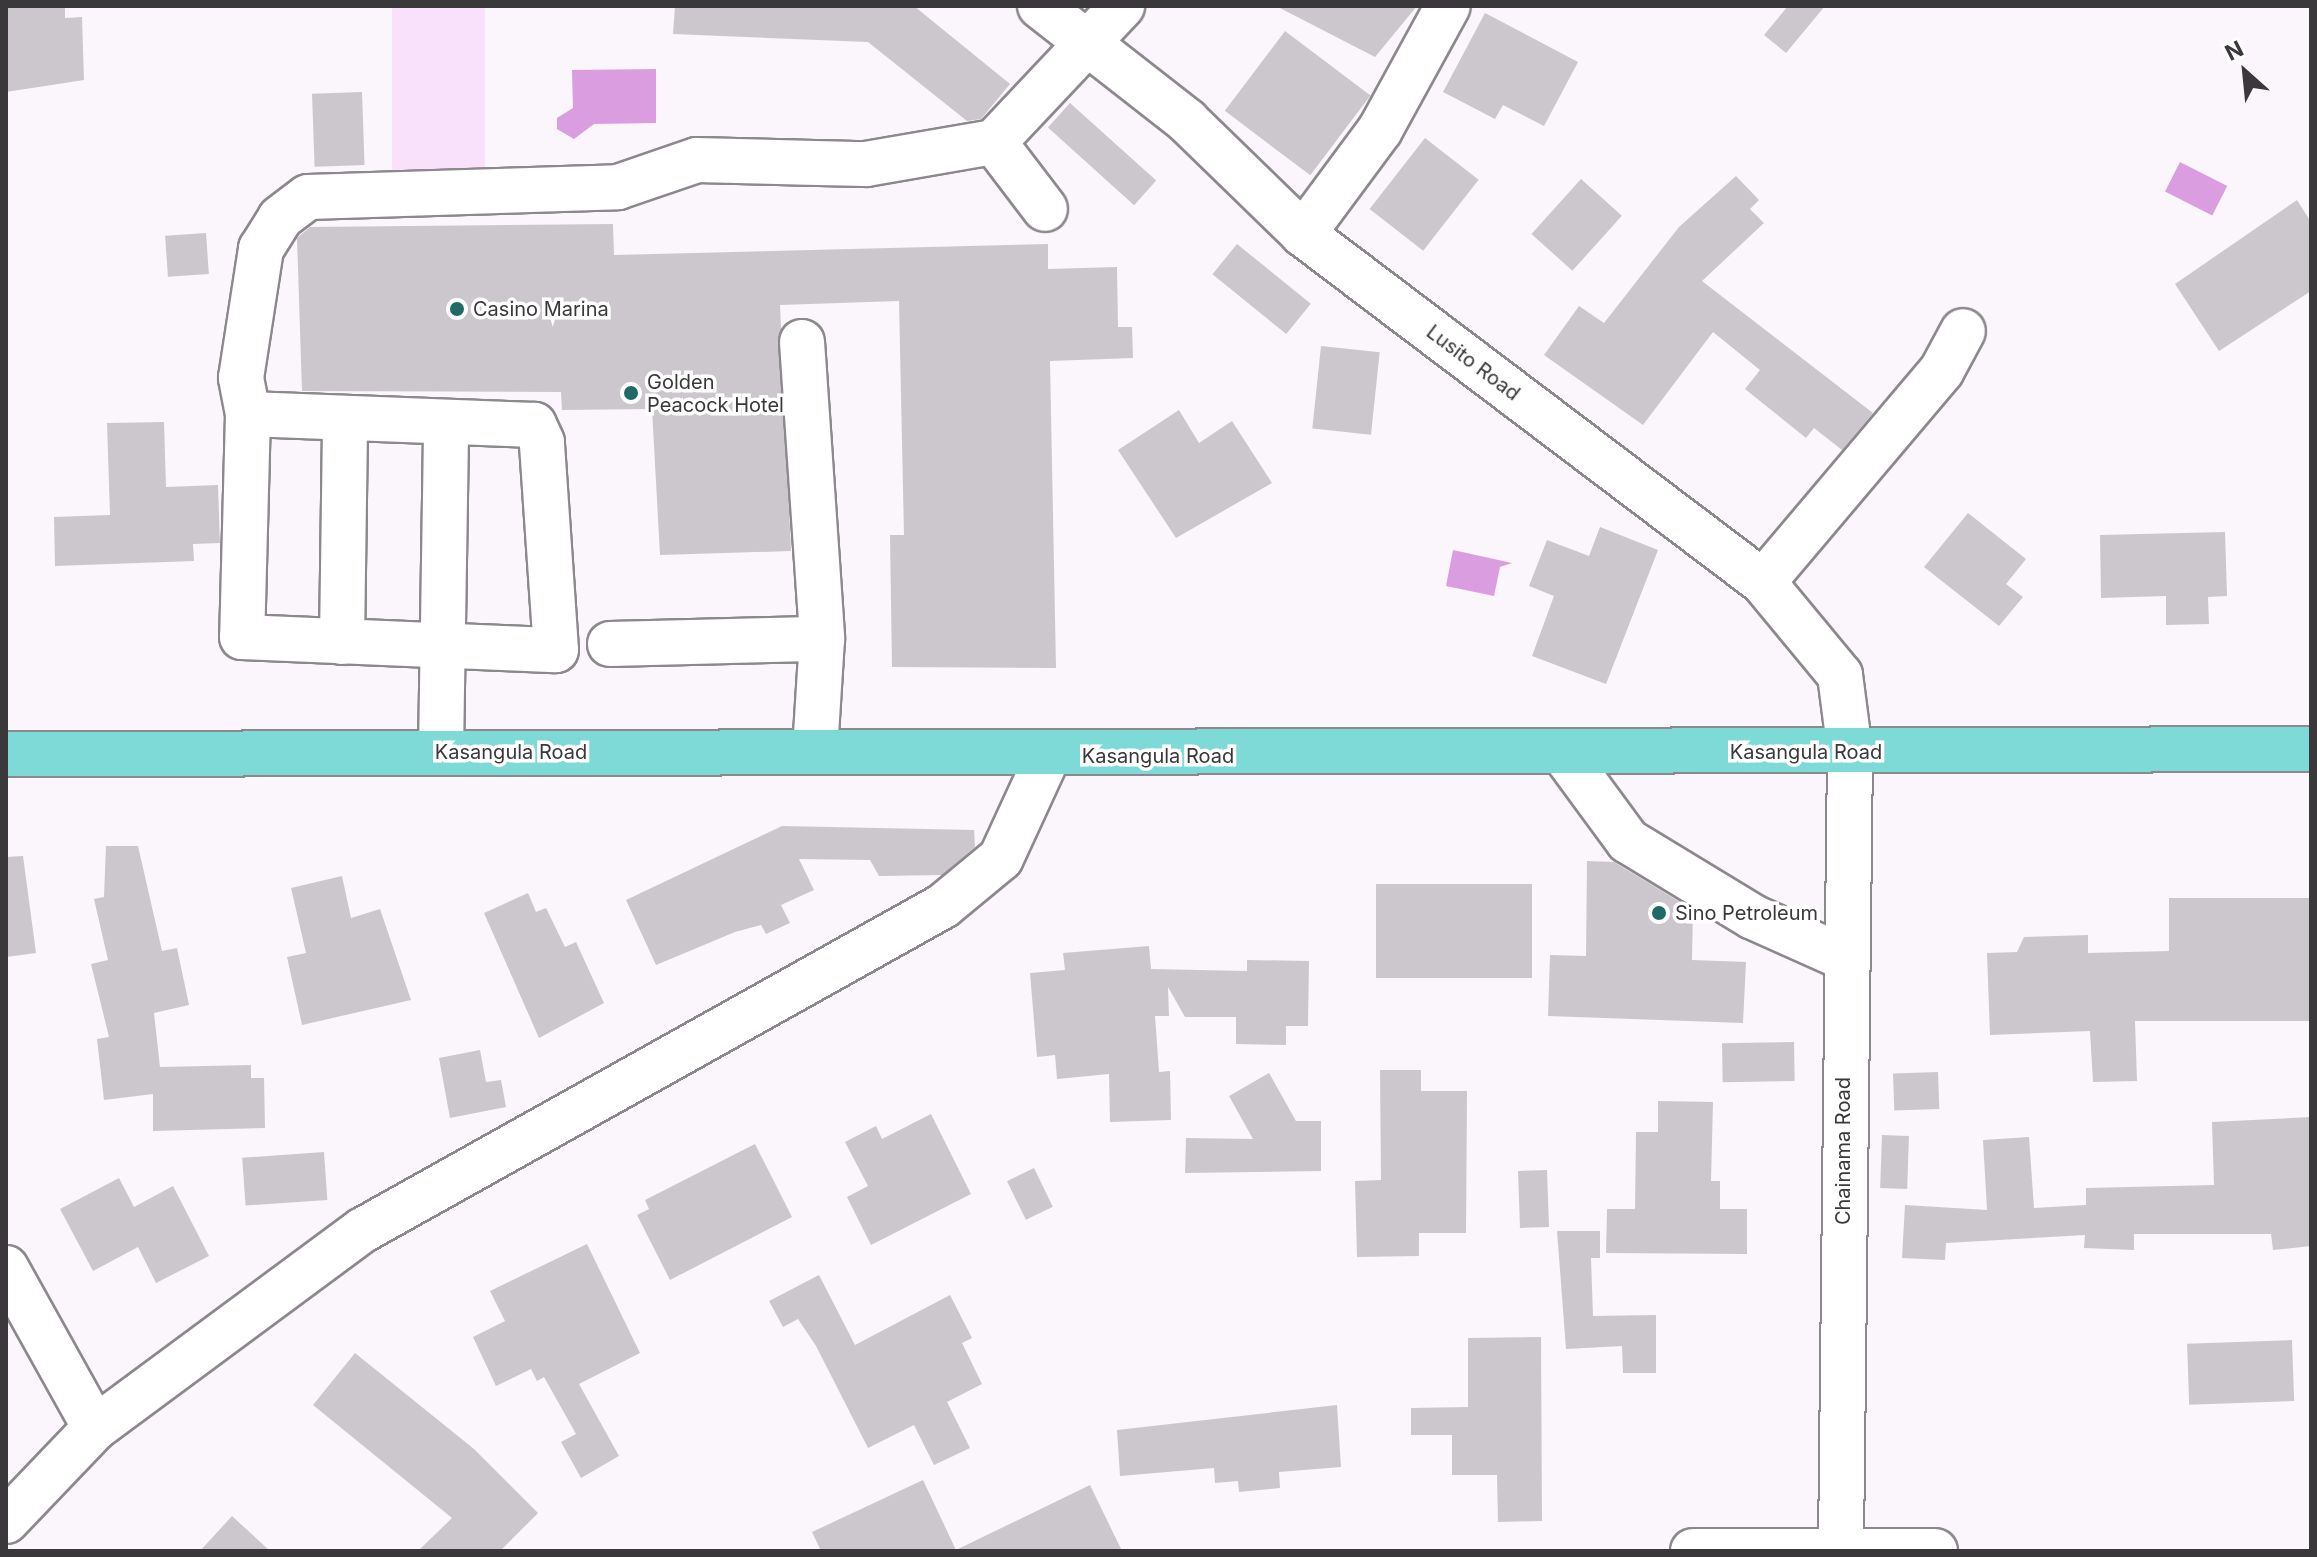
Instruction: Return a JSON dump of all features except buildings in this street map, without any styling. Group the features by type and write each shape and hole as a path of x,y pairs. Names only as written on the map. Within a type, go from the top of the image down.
{"main road":[{"name":"Kasangula Road","path":"6,754 815,751 1048,756 2311,749"}],"street":[{"name":"Lusito Road","path":"1040,6 1086,46 1187,121 1303,234 1763,582 1840,675 1850,752"},
{"path":"248,414 534,425 542,442 556,650 242,637 248,414 241,378 261,249 280,218 308,197 618,187 697,160 866,164 994,142 1122,6"},
{"path":"1303,234 1380,130 1448,6"},
{"path":"994,142 1045,209"},
{"path":"1763,582 1942,370 1963,331"},
{"path":"802,342 822,639 815,751"},
{"path":"342,642 345,419"},
{"path":"441,752 446,424"},
{"path":"610,644 822,639"},
{"name":"Chainama Road","path":"1841,1551 1845,958 1850,752"},
{"path":"1564,754 1628,841 1753,917 1845,958"},
{"path":"6,1521 95,1428 363,1230 943,906 1001,858 1048,756"},
{"path":"6,1268 95,1428"},
{"path":"1693,1551 1935,1551"}],"shaded area":[{"path":"392,6 485,6 485,171 392,171"},
{"path":"656,69 656,123 594,124 574,139 557,129 557,118 573,108 572,70"},
{"path":"2180,162 2227,186 2212,215 2165,191"},
{"path":"1453,550 1512,563 1500,567 1494,596 1446,586"}],"place":[{"name":"Casino Marina","path":"457,309"},
{"name":"Golden Peacock Hotel","path":"631,393"},
{"name":"Sino Petroleum","path":"1659,913"}]}
